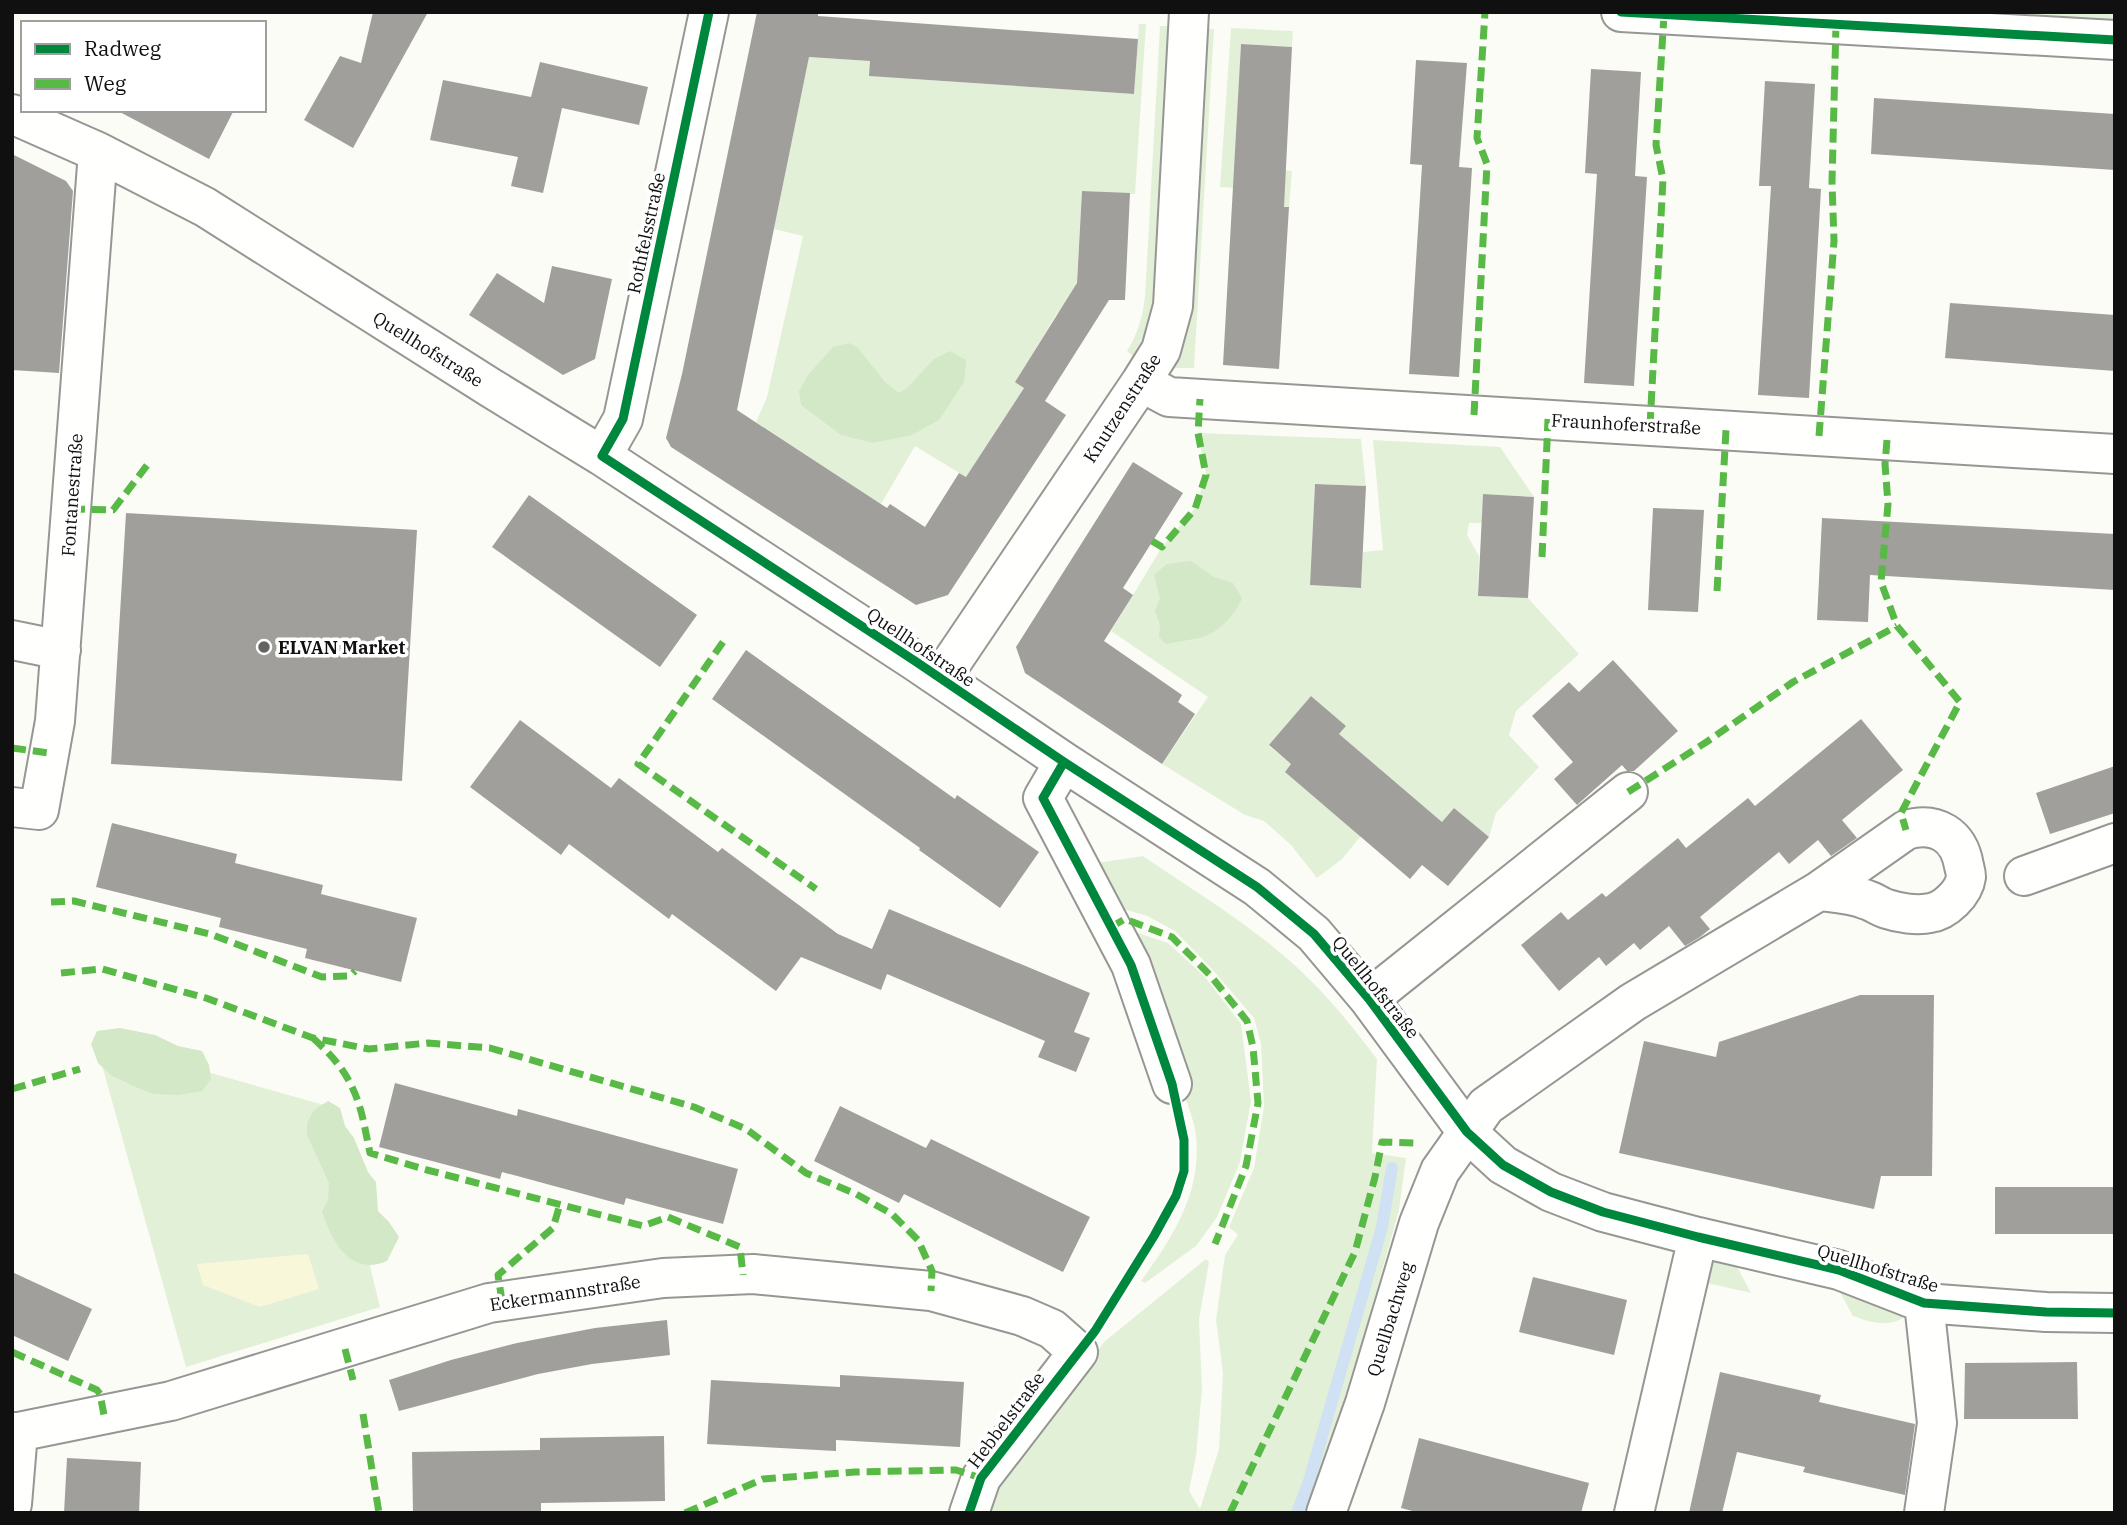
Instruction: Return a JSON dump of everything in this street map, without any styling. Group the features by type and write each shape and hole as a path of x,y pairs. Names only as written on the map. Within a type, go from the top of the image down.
{"street":[{"name":"Rothfelsstraße","path":"602,456 623,419 709,12"},
{"name":"Knutzenstraße","path":"941,678 1161,350 1173,306 1189,12"},
{"path":"1621,12 2115,40"},
{"name":"Quellhofstraße","path":"12,114 99,152 205,207 602,456 1257,887 1314,934 1369,999 1467,1132 1503,1165 1551,1192 1603,1212 1839,1270 1924,1303 2046,1312 2115,1313"},
{"name":"Fontanestraße","path":"12,807 38,810 55,721 99,152"},
{"name":"Fraunhoferstraße","path":"1141,382 1169,397 2115,454"},
{"path":"12,640 61,650"},
{"path":"1064,762 1043,798 1131,965 1172,1084"},
{"path":"1369,999 1628,792"},
{"path":"2024,876 2115,843"},
{"name":"Quellbachweg","path":"1326,1513 1365,1403 1419,1223 1440,1171 1486,1105 1633,1002 1819,891"},
{"path":"1634,1513 1698,1237"},
{"name":"Eckermannstraße","path":"15,1432 171,1401 489,1303 663,1278 753,1275 931,1291 1022,1316 1052,1329 1078,1352"},
{"path":"1924,1303 1937,1423 1924,1513"},
{"name":"Hebbelstraße","path":"969,1513 981,1478 1078,1352"},
{"path":"12,1504 15,1432"}],"green space":[{"path":"1980,12 2115,12 2115,21"},
{"path":"1139,24 1146,24 1135,194 1082,191 1076,298 1058,312 1016,381 1024,388 966,477 915,446 881,504 756,422 767,397 803,236 774,229 809,57 870,61 870,76 1134,94"},
{"path":"1160,26 1171,26 1155,297 1150,324 1133,356 1127,351 1139,324 1145,296"},
{"path":"1205,28 1214,29 1194,368 1174,368"},
{"path":"1231,28 1293,31 1292,47 1241,44 1235,166 1292,171 1289,207 1233,204 1234,188 1220,187"},
{"path":"849,343 858,348 885,382 899,393 934,359 950,351 966,360 964,382 939,420 912,435 873,443 841,435 801,405 799,391 808,375 833,347"},
{"path":"1198,433 1361,439 1366,486 1315,484 1310,585 1361,588 1363,552 1383,550 1373,440 1500,447 1534,497 1483,494 1482,523 1469,523 1467,535 1479,556 1478,596 1528,598 1579,654 1516,711 1509,735 1539,767 1496,813 1489,837 1454,808 1442,822 1339,734 1346,726 1311,696 1269,746 1291,764 1286,772 1361,836 1342,859 1317,878 1291,845 1264,821 1245,815 1162,764 1208,697 1111,631 1162,547 1195,508 1206,475"},
{"path":"1191,561 1214,577 1233,583 1242,598 1231,617 1212,633 1166,644 1159,637 1160,625 1155,611 1160,598 1154,575 1167,564"},
{"path":"1143,856 1270,944 1335,1006 1377,1059 1372,1153 1406,1158 1399,1210 1309,1513 987,1513 992,1497 1104,1342 1206,1259 1209,1262 1199,1320 1202,1389 1196,1456 1189,1491 1200,1509 1219,1449 1223,1373 1216,1320 1225,1255 1238,1235 1229,1227 1254,1168 1264,1106 1261,1044 1254,1018 1175,931 1147,916 1120,908 1097,863"},
{"path":"1132,931 1168,943 1205,977 1241,1024 1251,1101 1240,1162 1217,1217 1196,1246 1145,1283 1141,1281 1164,1248 1183,1213 1190,1195 1197,1157 1192,1117 1181,1084 1191,1080 1145,957"},
{"path":"120,1028 155,1035 178,1046 202,1051 209,1065 211,1079 202,1091 179,1095 154,1094 112,1076 98,1063 91,1044 97,1031"},
{"path":"95,1040 331,1107 380,1307 186,1367"},
{"path":"328,1101 340,1108 345,1126 354,1138 368,1172 376,1182 378,1211 399,1237 387,1261 374,1265 353,1260 337,1244 322,1212 328,1200 329,1183 307,1135 307,1123 314,1110"},
{"path":"1720,1258 1734,1261 1751,1293 1703,1282 1712,1261"},
{"path":"1836,1285 1903,1313 1904,1317 1886,1323 1853,1316"}],"sand":[{"path":"308,1254 319,1289 260,1307 203,1285 197,1264"}],"building":[{"path":"373,12 428,12 353,148 304,120 340,56 361,63"},
{"path":"757,12 818,12 818,16 1138,39 1134,94 869,76 870,61 809,57 737,410 887,508 890,504 925,527 959,473 966,477 1024,388 1015,382 1077,283 1082,191 1130,193 1125,300 1109,300 1045,401 1066,415 948,595 916,605 671,447 666,438 682,374"},
{"path":"1241,44 1292,47 1284,207 1289,207 1279,369 1223,365"},
{"path":"1416,60 1467,63 1459,167 1472,168 1459,377 1409,374 1422,165 1410,164"},
{"path":"540,62 648,87 639,125 562,108 543,193 511,186 518,157 430,140 443,80 531,97"},
{"path":"1591,69 1641,72 1635,176 1647,177 1634,386 1584,383 1597,174 1585,173"},
{"path":"1765,81 1815,84 1809,188 1821,189 1809,398 1758,395 1771,186 1759,186"},
{"path":"1874,98 2115,114 2115,170 1871,154"},
{"path":"120,112 233,112 209,159"},
{"path":"12,154 66,181 73,191 59,373 12,370"},
{"path":"552,266 612,279 595,359 563,375 469,315 497,273 544,303"},
{"path":"1950,303 2115,315 2115,371 1945,358"},
{"path":"1133,462 1183,493 1123,588 1133,595 1104,641 1182,695 1178,702 1195,714 1162,764 1025,673 1016,647"},
{"path":"1315,484 1366,486 1361,588 1310,585"},
{"path":"1483,494 1534,497 1528,598 1478,596"},
{"path":"529,495 697,615 660,667 492,547"},
{"path":"1653,508 1704,510 1698,612 1648,610"},
{"name":"ELVAN Market","path":"126,513 417,530 402,781 111,764"},
{"path":"1822,518 2115,534 2115,590 1870,575 1868,622 1817,620"},
{"path":"746,650 955,799 957,795 1039,852 1000,908 712,699"},
{"path":"1613,660 1678,731 1634,771 1627,771 1622,765 1577,805 1554,779 1573,762 1532,716 1569,682 1579,692"},
{"path":"1311,696 1346,726 1339,734 1442,822 1454,808 1489,837 1448,886 1422,865 1410,879 1285,772 1291,764 1269,745"},
{"path":"1861,719 1903,770 1842,820 1857,838 1831,856 1818,840 1789,864 1779,852 1700,917 1710,929 1700,937 1685,946 1669,926 1640,950 1634,943 1606,966 1599,957 1559,991 1521,945 1561,912 1568,920 1602,893 1606,897 1678,838 1686,848 1748,798 1755,806"},
{"path":"520,720 611,788 619,778 718,852 722,848 838,934 872,949 889,909 1090,993 1074,1032 1090,1038 1076,1072 1038,1057 1045,1041 887,974 881,990 801,957 776,991 672,914 669,919 569,844 561,855 470,787"},
{"path":"2115,766 2115,813 2050,834 2036,793"},
{"path":"112,823 237,854 235,863 323,885 321,894 417,918 401,982 305,958 307,949 219,927 221,918 96,887"},
{"path":"1860,995 1934,995 1932,1176 1881,1176 1874,1209 1619,1153 1644,1041 1716,1057 1719,1042"},
{"path":"395,1083 517,1116 518,1109 738,1169 723,1224 626,1198 624,1205 502,1172 500,1179 379,1147"},
{"path":"840,1106 926,1148 931,1139 1090,1217 1063,1272 904,1194 899,1203 814,1161"},
{"path":"1995,1187 2115,1187 2115,1234 1995,1234"},
{"path":"12,1272 92,1309 68,1361 12,1335"},
{"path":"1533,1277 1627,1300 1614,1355 1519,1332"},
{"path":"667,1320 670,1355 592,1364 538,1374 399,1411 389,1380 517,1343 595,1328"},
{"path":"2077,1362 2078,1419 1964,1419 1965,1363"},
{"path":"1720,1372 1821,1395 1819,1402 1915,1424 1905,1495 1803,1472 1805,1467 1737,1452 1722,1513 1689,1513"},
{"path":"840,1375 964,1382 960,1447 836,1440 836,1451 707,1444 711,1380 840,1387"},
{"path":"664,1436 665,1501 541,1503 541,1513 413,1513 412,1452 540,1450 540,1438"},
{"path":"1419,1438 1589,1483 1581,1513 1420,1513 1401,1508"},
{"path":"67,1458 141,1462 139,1513 64,1513"}],"waterway":[{"path":"1297,1513 1309,1481 1382,1227 1392,1168"}],"marked path":[{"path":"1474,415 1487,164 1477,138 1485,12"},
{"path":"1650,426 1663,179 1656,145 1664,15"},
{"path":"1819,436 1834,241 1832,182 1836,24"},
{"path":"1152,541 1162,547 1195,509 1206,475 1198,433 1200,399"},
{"path":"1542,557 1548,419"},
{"path":"1717,591 1726,430"},
{"path":"1887,440 1885,464 1888,504 1881,582 1897,626 1960,702 1901,813 1906,830"},
{"path":"71,509 113,510 148,464"},
{"path":"1628,792 1793,682 1897,626"},
{"path":"723,642 638,764 816,889"},
{"path":"12,748 49,753"},
{"path":"51,902 74,901 210,934 322,977 350,976 355,971"},
{"path":"1111,927 1125,919 1172,937 1210,975 1247,1021 1253,1047 1258,1103 1246,1166 1215,1244"},
{"path":"61,973 102,969 206,998 313,1038 369,1049 428,1043 490,1048 694,1107 746,1129 806,1173 856,1194 892,1214 918,1240 932,1271 931,1291"},
{"path":"313,1038 339,1065 355,1093 370,1153 643,1226 668,1217 740,1247 743,1275"},
{"path":"12,1089 80,1069"},
{"path":"1230,1513 1355,1252 1382,1142 1414,1143"},
{"path":"502,1301 498,1275 553,1228 560,1204"},
{"path":"345,1349 353,1380"},
{"path":"12,1352 97,1390 104,1415"},
{"path":"363,1414 379,1513"},
{"path":"685,1513 763,1479 855,1472 956,1470 981,1478"}],"cycle path":[{"path":"709,12 623,419 602,456 1257,887 1314,934 1369,999 1467,1132 1503,1165 1551,1192 1603,1212 1839,1270 1924,1303 2046,1312 2115,1313"},
{"path":"1621,12 2115,40"},
{"path":"969,1513 981,1478 1095,1331 1154,1236 1176,1196 1184,1171 1184,1140 1172,1084 1131,965 1043,798 1064,762"}],"place":[{"name":"ELVAN Market","path":"264,647"}]}
